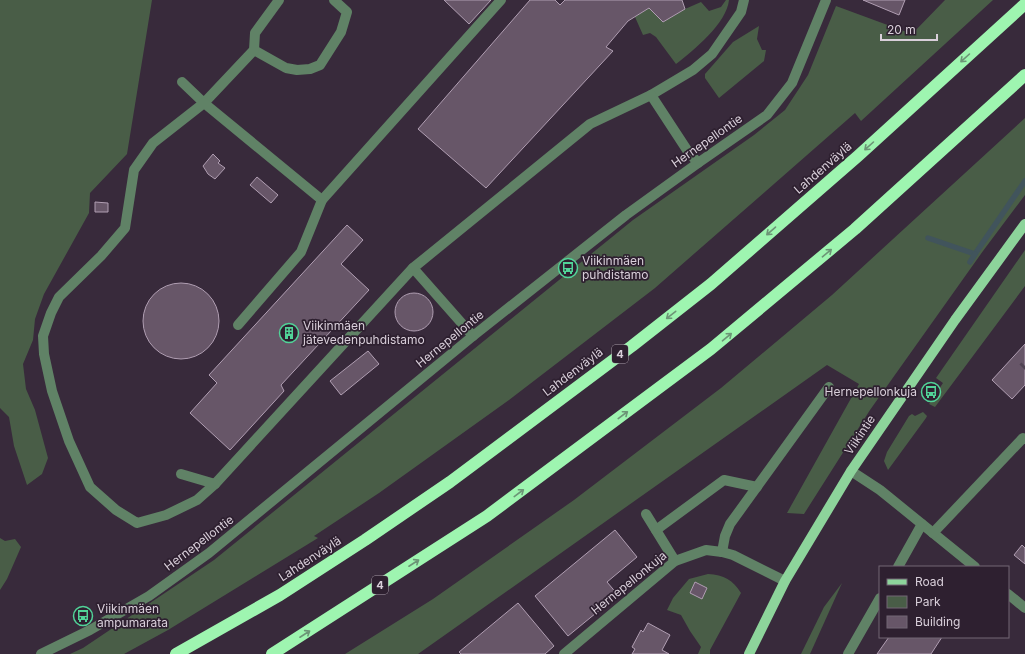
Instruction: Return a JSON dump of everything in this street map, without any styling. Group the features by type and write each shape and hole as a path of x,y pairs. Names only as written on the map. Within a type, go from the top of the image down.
{"highway":[{"name":"Lahdenväylä","path":"176,654 280,595 365,540 450,482 632,346 711,284 858,156 1025,4"},
{"name":"4","path":"272,654 487,516 711,349 855,229 1025,75"}],"main road":[{"name":"Viikintie","path":"749,654 785,581 851,471 955,320 1025,224"}],"street":[{"path":"279,0 255,33 254,50 204,103 153,143 134,170 125,228 101,256 59,297 51,312 43,336 44,354 52,391 69,441 90,487 116,510 137,523 166,515 197,500 215,484 413,268 590,124 651,95 693,70 712,54 741,12 744,0"},
{"path":"254,50 286,68 310,70 320,65 341,32 347,12 334,0"},
{"path":"238,325 301,252 322,200 501,0"},
{"name":"Hernepellontie","path":"42,654 90,630 149,596 209,553 473,336 626,215 767,115 792,82 826,0"},
{"path":"182,82 204,103 322,200"},
{"path":"651,95 698,163"},
{"path":"413,268 473,336"},
{"path":"722,552 725,536 730,524 829,387"},
{"path":"933,533 1023,438"},
{"path":"851,471 880,490 974,566"},
{"path":"181,474 215,484"},
{"path":"656,530 724,480 757,487"},
{"path":"646,514 675,561"},
{"path":"899,566 922,524"},
{"name":"Hernepellonkuja","path":"564,654 675,561 706,550 732,555 785,581"},
{"path":"1009,595 1025,608"},
{"path":"848,654 879,600"}],"green space":[{"path":"0,0 152,0 127,154 90,193 89,213 44,294 35,319 33,340 23,364 26,389 35,410 48,458 42,474 27,485 14,446 9,417 0,408"},
{"path":"726,0 729,0 727,9 716,27 700,44 676,64 656,37 650,33 643,35 635,17 649,8 663,22 685,9 701,2 709,11 721,7"},
{"path":"945,0 993,0 861,121 855,113 655,288 509,400 379,493 314,536 318,538 168,630 124,654 70,654 83,648 214,560 633,220 754,135 785,110 808,75 836,6 912,34"},
{"path":"759,26 757,39 762,50 766,50 764,61 719,98 705,78 705,74 733,42"},
{"path":"1025,118 1025,195 983,251 870,410 804,514 787,513 859,384 827,365 418,654 345,654 433,599 574,500 721,388 832,295"},
{"path":"1025,250 1025,286 935,407 929,404 943,383 936,378"},
{"path":"923,412 927,416 926,418 888,470 884,461 887,452 909,416 912,414 915,416"},
{"path":"0,538 5,541 15,539 21,547 7,579 0,590"},
{"path":"708,574 728,579 741,593 710,650 710,654 698,654 701,647 681,615 667,610 673,598 689,579"},
{"path":"842,583 810,654 801,654 824,607"}],"building":[{"path":"444,0 491,0 469,24"},
{"path":"530,0 555,0 560,5 565,0 682,0 685,9 663,22 649,8 628,21 606,47 613,51 486,188 418,129"},
{"path":"863,0 905,0 899,15"},
{"path":"213,154 220,161 218,163 225,168 215,179 208,174 203,166"},
{"path":"257,177 278,195 271,203 250,185"},
{"path":"95,202 108,203 108,212 95,212"},
{"name":"Viikinmäen jätevedenpuhdistamo","path":"347,225 363,240 341,264 369,290 281,385 284,391 230,450 190,413 217,383 209,375"},
{"path":"181,283 195,286 208,294 216,307 219,321 216,335 208,348 195,356 181,359 167,356 154,348 146,335 143,321 146,307 154,294 167,286"},
{"path":"410,293 418,293 428,298 432,305 432,319 428,326 418,331 410,331 400,326 398,323 395,316 395,308 400,298 403,296"},
{"path":"1025,344 1025,385 1012,399 992,380"},
{"path":"368,351 379,364 341,395 330,381"},
{"path":"615,530 637,557 607,582 618,595 568,636 535,596"},
{"path":"1022,545 1025,548 1025,564 1014,555"},
{"path":"695,582 707,588 702,599 690,593"},
{"path":"518,603 554,646 545,654 461,654 459,652"},
{"path":"648,623 670,635 662,650 669,654 632,654 635,649 632,647 641,630 643,632"},
{"path":"888,638 941,638 931,654 877,654"}],"waterway":[{"path":"928,238 975,254 1025,181"},
{"path":"970,262 975,254"}],"place":[{"name":"Viikinmäen puhdistamo","path":"568,268"},
{"name":"Viikinmäen jätevedenpuhdistamo","path":"289,333"},
{"name":"Hernepellonkuja","path":"931,392"},
{"name":"Viikinmäen ampumarata","path":"83,616"}]}
